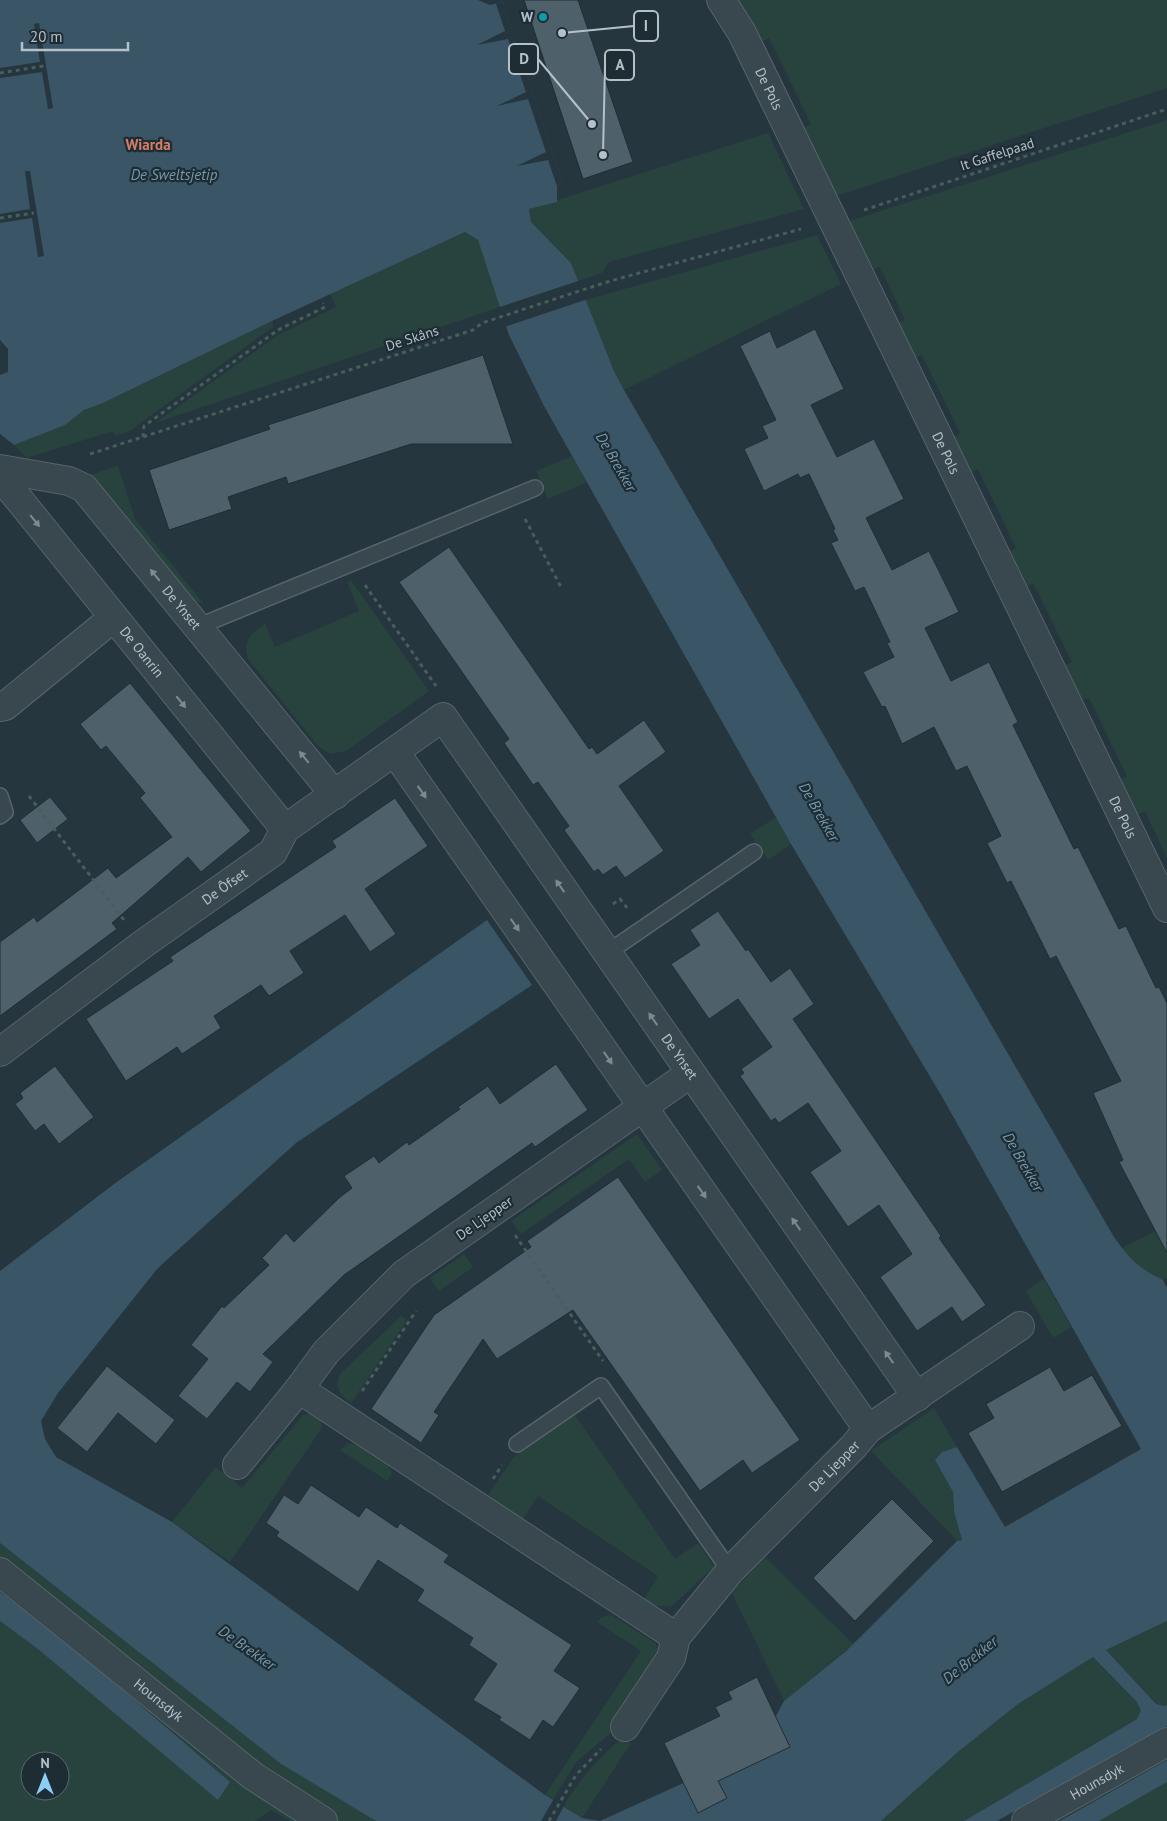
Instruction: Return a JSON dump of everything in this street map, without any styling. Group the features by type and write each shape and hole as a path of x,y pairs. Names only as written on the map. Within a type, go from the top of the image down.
{"street":[{"name":"De Pols","path":"721,0 742,33 834,220 1167,908"},
{"name":"De Oanrin","path":"2,476 113,618 285,829"},
{"name":"De Ynset","path":"2,476 69,481 84,488 335,795"},
{"path":"0,707 5,706 113,618"},
{"name":"De Ynset","path":"443,717 917,1397"},
{"name":"De Ôfset","path":"0,1052 143,944 273,852 285,829 443,717"},
{"path":"394,752 868,1429"},
{"name":"De Ljepper","path":"237,1465 299,1389 326,1352 404,1274 691,1073"},
{"name":"De Ljepper","path":"625,1727 671,1658 676,1637 730,1571 854,1446 868,1429 1020,1326"},
{"path":"299,1389 676,1637"},
{"name":"Hounsdyk","path":"0,1572 253,1776 323,1821"},
{"name":"Hounsdyk","path":"1026,1821 1167,1742"}],"lane":[{"path":"197,627 534,488"},
{"path":"0,796 3,814"},
{"path":"607,953 754,852"},
{"path":"517,1444 601,1386 730,1571"}],"path":[{"path":"0,73 44,66"},
{"name":"It Gaffelpaad","path":"834,220 1167,109"},
{"path":"0,218 34,213"},
{"name":"De Skâns","path":"88,455 473,330 488,321 599,285 834,220"},
{"path":"143,437 144,426 286,326 325,307 323,303"},
{"path":"284,321 286,326"},
{"path":"513,496 562,589"},
{"path":"350,563 448,704 443,717"},
{"path":"3,814 28,794 143,944"},
{"path":"497,1210 614,1377 601,1386"},
{"path":"344,1418 423,1300 404,1274"},
{"path":"476,1504 517,1444"},
{"path":"549,1821 569,1785 592,1758 625,1727"}],"green space":[{"path":"735,0 1167,0 1167,88 833,197 801,129 811,124 769,38 759,43"},
{"path":"1167,120 1167,858 1145,811 1135,816 1118,781 1127,776 1089,698 1079,701 1063,667 1072,662 1033,583 1024,588 1007,553 1016,548 978,469 968,474 951,438 960,433 922,355 913,359 896,324 905,320 880,267 870,271 846,222"},
{"path":"768,133 804,209 609,262 602,273 578,281 571,263 531,222 529,209"},
{"path":"465,232 478,240 500,307 155,423 278,335 336,307 330,294"},
{"path":"817,235 841,284 624,390 614,371 585,300"},
{"path":"272,321 274,326 130,431 115,436 113,431 27,458 14,445 65,425 84,410 103,403"},
{"path":"572,456 587,482 548,499 536,471"},
{"path":"118,466 135,519 204,604 190,600 86,476"},
{"path":"351,580 429,691 346,751 330,754 317,745 248,659 246,647 252,634 265,624 275,647 359,611 347,582"},
{"path":"776,817 791,844 768,860 750,834"},
{"path":"637,1134 662,1170 645,1182 629,1159 521,1234 511,1221"},
{"path":"1161,1228 1167,1239 1167,1278 1163,1280 1144,1272 1122,1248"},
{"path":"464,1254 473,1267 439,1291 430,1278"},
{"path":"1044,1279 1071,1327 1053,1338 1026,1291"},
{"path":"401,1316 407,1320 351,1403 339,1391 338,1379 340,1374"},
{"path":"934,1408 957,1447 942,1452 935,1460 953,1492 954,1512 962,1540 957,1541 871,1451"},
{"path":"313,1414 320,1419 322,1428 230,1562 172,1522 216,1467 242,1488 303,1415"},
{"path":"575,1415 675,1559 698,1543 714,1567 672,1606 655,1606 644,1599 658,1576 538,1496 523,1519 488,1495 514,1457"},
{"path":"348,1443 359,1446 381,1459 392,1474 387,1481 340,1450"},
{"path":"0,1543 281,1764 376,1821 336,1821 300,1801 0,1566"},
{"path":"765,1557 853,1644 784,1701 732,1593"},
{"path":"0,1582 306,1821 290,1821 271,1810 255,1821 0,1821 0,1621 230,1782 55,1632 0,1592"},
{"path":"611,1615 655,1643 658,1651 609,1728 613,1731 576,1762 553,1800 545,1795 641,1651 597,1622 602,1617"},
{"path":"1167,1621 1167,1705 1164,1707 1156,1704 1106,1650"},
{"path":"1093,1657 1136,1701 1141,1709 1137,1719 964,1821 881,1821 958,1752 1018,1704"},
{"path":"623,1737 631,1743 582,1818 564,1806 590,1769"},
{"path":"1167,1750 1167,1760 1060,1821 1040,1821"},
{"path":"1167,1782 1167,1821 1099,1821"}],"water":[{"path":"0,0 478,0 490,5 503,2 562,180 557,186 557,202 529,209 531,222 571,263 614,371 624,390 1114,1237 1135,1262 1147,1272 1163,1280 1167,1288 1167,1621 1106,1650 1156,1704 1167,1705 1167,1726 997,1821 964,1821 1137,1719 1141,1710 1136,1701 1093,1657 1018,1704 958,1752 881,1821 600,1821 758,1749 784,1701 846,1651 957,1541 962,1540 954,1512 953,1492 935,1460 942,1452 957,1447 1005,1527 1141,1449 941,1095 791,844 544,406 509,335 478,240 465,232 272,321 103,403 84,410 65,425 14,445 0,434 0,375 8,372 8,349 0,340"},
{"name":"De Brekker","path":"487,920 532,985 296,1143 158,1268 58,1393 41,1421 45,1439 56,1457 172,1522 545,1795 582,1818 600,1821 376,1821 281,1764 0,1543 0,1271 114,1184"},
{"path":"0,1592 55,1632 230,1782 218,1800 38,1649 0,1621"},
{"path":"1167,1760 1167,1782 1099,1821 1060,1821"}],"pier":[{"path":"503,2 562,180 557,186 548,160 517,166 546,152 528,99 497,106 526,92 508,39 477,45 505,31 496,4"},
{"path":"39,23 53,108 48,109 42,72 0,78 0,68 40,62 34,24"},
{"path":"25,171 30,171 44,256 38,257 32,218 0,223 0,214 30,209"},
{"path":"581,280 588,299 504,327 497,308"},
{"path":"555,1797 565,1804 556,1821 541,1821"}],"building":[{"path":"524,0 578,0 633,162 583,179"},
{"path":"815,329 844,389 811,405 837,457 874,439 904,499 866,518 892,570 929,551 959,612 925,628 951,681 989,662 1018,722 1013,725 1074,849 1078,847 1119,929 1126,926 1156,988 1159,987 1167,1003 1167,1253 1119,1162 1123,1160 1093,1093 1121,1081 1056,956 1050,959 1011,881 1007,883 987,843 1001,836 967,766 956,771 934,727 902,744 885,706 882,707 863,672 894,657 887,643 890,642 864,587 855,591 831,543 838,540 833,530 835,529 809,474 800,478 798,474 764,491 744,449 768,438 762,426 776,420 740,346 770,331 777,348"},
{"path":"483,355 513,444 411,444 288,484 286,477 228,497 232,509 169,530 149,470 270,429 268,425"},
{"path":"449,547 589,749 592,747 597,754 644,720 666,752 619,786 664,851 625,878 616,866 603,875 598,869 594,872 564,830 569,826 538,782 533,785 504,743 509,739 399,582"},
{"path":"130,683 251,831 201,872 188,857 112,923 117,929 0,1016 0,942 34,917 37,922 108,868 116,878 172,837 140,798 145,793 106,746 101,750 80,724"},
{"path":"50,797 68,819 37,843 20,820"},
{"path":"395,798 428,846 365,889 396,934 370,952 345,915 290,951 304,973 269,996 261,985 214,1016 221,1028 182,1054 177,1047 126,1081 86,1019 173,961 170,957 336,847 332,841"},
{"path":"718,911 771,982 790,968 814,1004 793,1019 986,1305 962,1322 952,1307 917,1331 880,1277 912,1254 879,1205 848,1227 810,1172 841,1151 808,1103 779,1123 775,1118 771,1121 740,1076 744,1073 741,1069 772,1047 738,999 709,1019 671,964 700,945 690,930"},
{"path":"556,1064 588,1110 535,1147 532,1143 344,1275 263,1354 273,1362 250,1392 237,1382 207,1419 178,1396 208,1359 191,1345 222,1306 224,1308 269,1265 262,1258 286,1233 294,1242 339,1198 352,1188 344,1176 374,1156 379,1163 407,1142 409,1145 460,1109 458,1107 488,1086 500,1104"},
{"path":"55,1066 94,1117 59,1144 44,1124 35,1131 15,1104 23,1098 20,1093"},
{"path":"618,1177 800,1440 752,1473 743,1460 700,1491 573,1310 497,1359 483,1339 434,1412 439,1415 421,1443 371,1409 434,1315 531,1247 527,1241"},
{"path":"107,1366 175,1420 156,1444 118,1413 87,1452 57,1428"},
{"path":"1050,1367 1064,1391 1092,1375 1122,1426 1002,1492 968,1433 994,1418 986,1404"},
{"path":"311,1485 359,1517 366,1507 397,1528 400,1523 449,1555 444,1562 572,1645 554,1671 580,1688 553,1727 543,1720 530,1740 499,1720 501,1717 473,1700 497,1664 469,1645 473,1638 417,1601 424,1590 378,1560 358,1592 276,1536 279,1532 266,1523 284,1495 298,1504"},
{"path":"892,1499 934,1541 855,1621 813,1578"},
{"path":"757,1677 790,1747 718,1781 727,1798 698,1813 664,1743 720,1716 715,1707 732,1699 728,1692"}],"place":[{"name":"W","path":"543,17"},
{"name":"I","path":"562,33"},
{"name":"D","path":"592,124"},
{"name":"A","path":"603,155"}],"district":[{"name":"Wiarda","path":"148,145"}],"water label":[{"name":"De Sweltsjetip","path":"174,175"}]}
